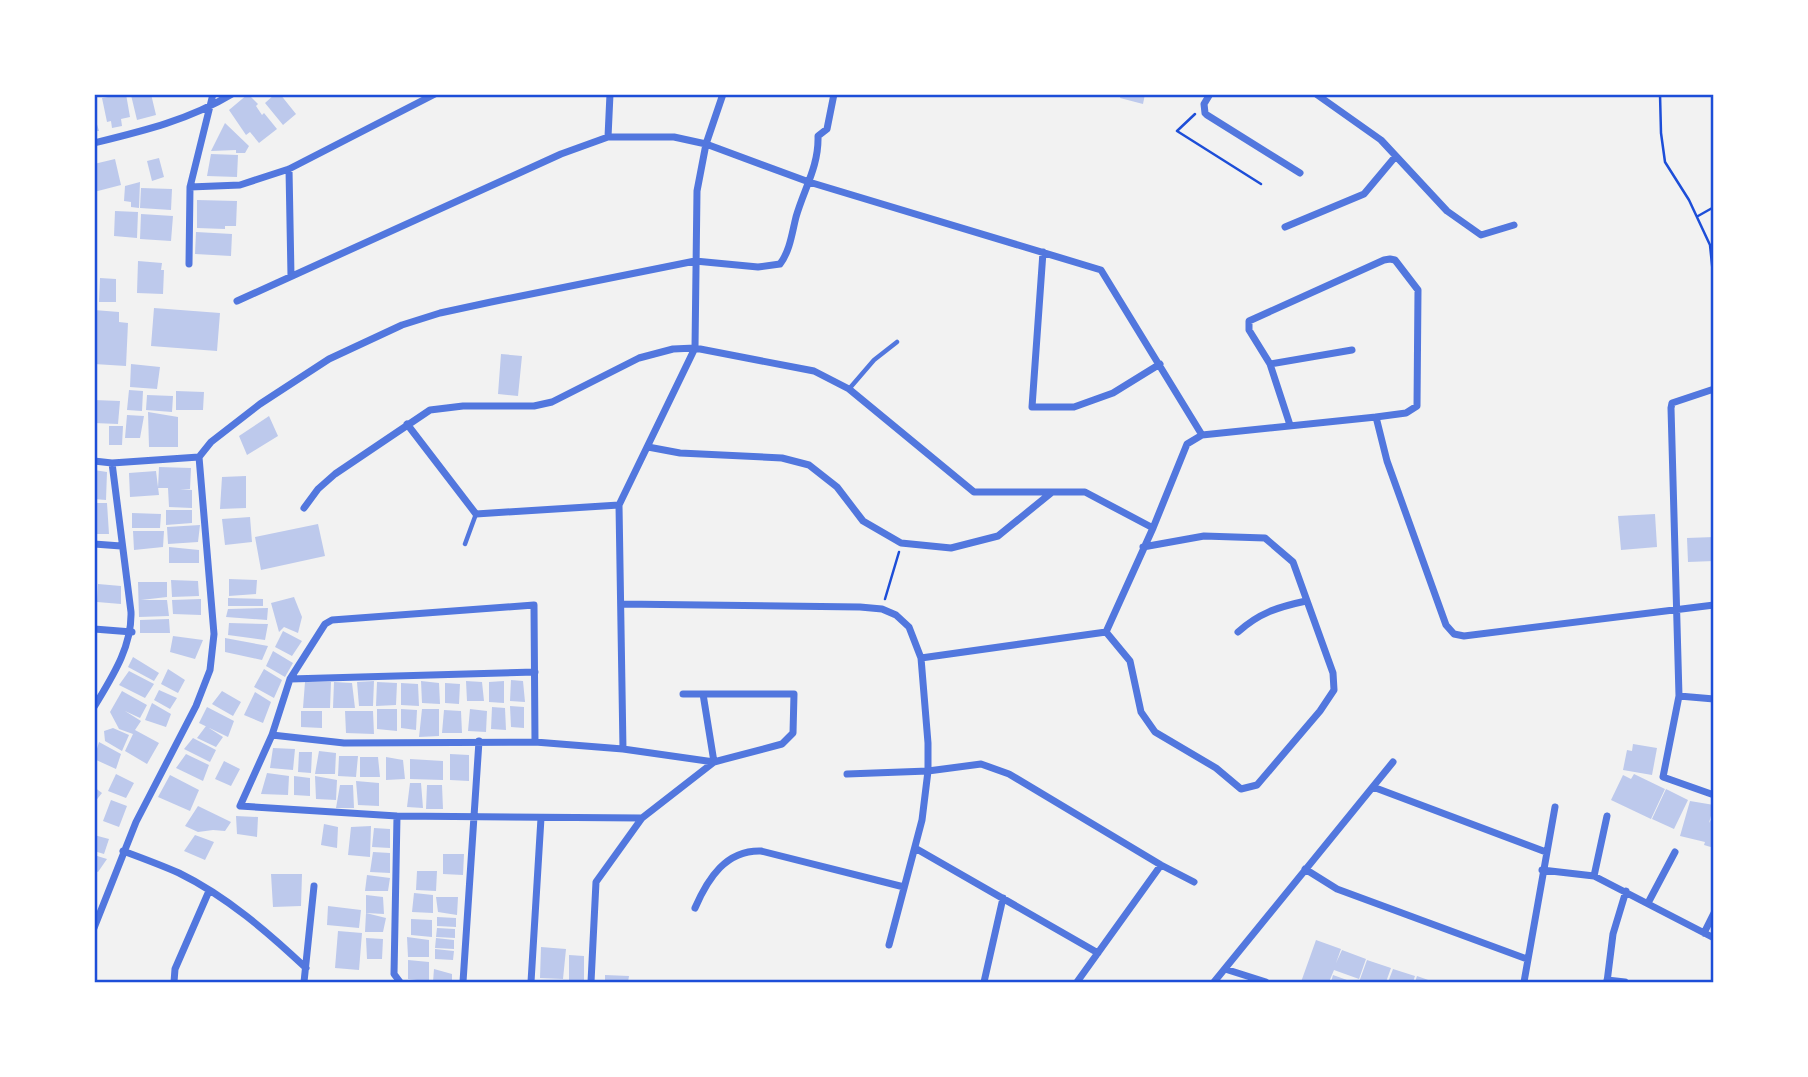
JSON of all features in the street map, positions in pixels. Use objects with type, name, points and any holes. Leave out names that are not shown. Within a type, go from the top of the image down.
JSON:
[{"type":"street","points":[[189,264],[190,187],[213,94]]},
{"type":"street","points":[[94,143],[170,123],[210,108],[232,94]]},
{"type":"street","points":[[190,187],[240,185],[289,169],[435,94]]},
{"type":"street","points":[[608,137],[610,94]]},
{"type":"street","points":[[623,749],[619,505],[695,348],[697,191],[706,144],[723,94]]},
{"type":"street","points":[[94,928],[123,851],[149,793],[204,688],[210,670],[214,634],[200,457],[211,442],[260,404],[329,359],[402,325],[440,313],[695,261],[758,267],[780,264],[786,256],[818,154],[818,136],[827,129],[834,94]]},
{"type":"street","points":[[1210,94],[1204,104],[1205,113],[1300,173]]},
{"type":"street","points":[[1316,94],[1381,140],[1447,211],[1481,235],[1514,225]]},
{"type":"street","points":[[237,301],[549,160],[608,137],[674,137],[706,144],[809,183],[1101,270],[1202,435]]},
{"type":"street","points":[[1285,227],[1364,194],[1395,157]]},
{"type":"street","points":[[289,169],[291,276]]},
{"type":"street","points":[[1043,252],[1032,407],[1074,407],[1113,393],[1160,364]]},
{"type":"street","points":[[1106,632],[1187,444],[1202,435],[1406,413],[1417,406],[1418,290],[1395,260],[1384,260],[1249,321],[1249,330],[1270,364],[1290,425]]},
{"type":"street","points":[[304,508],[318,489],[335,474],[430,410],[534,406],[552,402],[639,358],[673,349],[695,348],[814,372],[849,389],[974,492],[1085,492],[1153,528]]},
{"type":"street","points":[[1270,364],[1352,350]]},
{"type":"street","points":[[1713,389],[1672,403],[1671,408],[1679,696],[1663,777],[1713,795]]},
{"type":"street","points":[[1376,417],[1387,461],[1446,625],[1454,634],[1464,636],[1713,605]]},
{"type":"street","points":[[407,424],[475,514],[619,505]]},
{"type":"street","points":[[648,447],[680,453],[782,458],[809,465],[837,487],[863,521],[901,543],[951,548],[998,536],[1051,492]]},
{"type":"street","points":[[94,461],[112,463],[200,457]]},
{"type":"street","points":[[94,707],[115,673],[131,632],[131,612],[112,463]]},
{"type":"street","points":[[1106,632],[1130,661],[1141,712],[1155,732],[1216,768],[1241,789],[1257,785],[1320,712],[1334,690],[1333,673],[1293,562],[1265,538],[1204,536],[1143,547]]},
{"type":"street","points":[[94,544],[121,546]]},
{"type":"street","points":[[1238,632],[1254,618],[1277,607],[1306,601]]},
{"type":"street","points":[[621,604],[882,609],[896,615],[909,627],[921,658],[928,771],[922,820],[889,945]]},
{"type":"street","points":[[535,742],[534,605],[332,620],[326,624],[290,678],[272,736],[240,806],[397,817],[642,818]]},
{"type":"street","points":[[94,629],[131,632]]},
{"type":"street","points":[[921,658],[1106,632]]},
{"type":"street","points":[[290,678],[535,672]]},
{"type":"street","points":[[272,736],[344,743],[535,742],[623,749],[714,762],[782,744],[793,733],[794,694],[683,694]]},
{"type":"street","points":[[703,694],[714,762]]},
{"type":"street","points":[[1679,696],[1713,699]]},
{"type":"street","points":[[463,982],[479,741]]},
{"type":"street","points":[[591,982],[596,882],[642,818],[714,762]]},
{"type":"street","points":[[1213,982],[1393,762]]},
{"type":"street","points":[[847,774],[928,771],[981,764],[1009,774],[1161,865],[1195,882]]},
{"type":"street","points":[[1373,787],[1546,852]]},
{"type":"street","points":[[1524,982],[1555,807]]},
{"type":"street","points":[[1594,876],[1607,816]]},
{"type":"street","points":[[397,817],[394,974],[400,982]]},
{"type":"street","points":[[531,982],[541,818]]},
{"type":"street","points":[[915,848],[1098,953]]},
{"type":"street","points":[[695,908],[719,868],[729,858],[748,850],[904,887]]},
{"type":"street","points":[[123,851],[181,874],[209,891],[258,927],[306,968]]},
{"type":"street","points":[[1648,903],[1675,852]]},
{"type":"street","points":[[1077,982],[1161,865]]},
{"type":"street","points":[[1305,869],[1337,889],[1527,959]]},
{"type":"street","points":[[1542,870],[1594,876],[1713,938]]},
{"type":"street","points":[[304,982],[314,886]]},
{"type":"street","points":[[174,982],[175,969],[209,891]]},
{"type":"street","points":[[1625,982],[1607,981],[1613,934],[1626,891]]},
{"type":"street","points":[[984,982],[1003,898]]},
{"type":"street","points":[[1704,933],[1713,913]]},
{"type":"street","points":[[1225,968],[1266,982]]},
{"type":"lane","points":[[849,389],[874,360],[897,342]]},
{"type":"lane","points":[[465,544],[475,514]]},
{"type":"path","points":[[1660,94],[1665,162],[1698,216],[1710,245],[1713,284]]},
{"type":"path","points":[[1204,104],[1177,131],[1261,184]]},
{"type":"path","points":[[1698,216],[1713,207]]},
{"type":"path","points":[[882,609],[901,543]]},
{"type":"building","points":[[126,94],[130,117],[121,119],[122,126],[112,128],[111,121],[107,122],[102,98]]},
{"type":"building","points":[[151,94],[156,115],[137,120],[131,95]]},
{"type":"building","points":[[248,94],[258,104],[256,106],[262,115],[264,113],[277,129],[259,143],[250,132],[246,135],[229,110]]},
{"type":"building","points":[[275,94],[280,94],[296,114],[283,125],[265,103]]},
{"type":"building","points":[[1121,94],[1145,94],[1143,104],[1120,98]]},
{"type":"building","points":[[94,114],[99,131],[94,131]]},
{"type":"building","points":[[225,123],[249,146],[245,153],[236,153],[236,150],[211,151]]},
{"type":"building","points":[[211,154],[238,155],[237,177],[207,176]]},
{"type":"building","points":[[159,158],[164,177],[152,181],[147,161]]},
{"type":"building","points":[[115,159],[121,185],[94,192],[94,164]]},
{"type":"building","points":[[140,182],[139,208],[131,207],[131,202],[124,201],[125,186]]},
{"type":"building","points":[[141,188],[172,189],[171,210],[140,208]]},
{"type":"building","points":[[197,200],[237,201],[236,226],[225,226],[225,229],[197,228]]},
{"type":"building","points":[[115,211],[138,212],[137,238],[114,236]]},
{"type":"building","points":[[141,214],[173,216],[171,241],[140,239]]},
{"type":"building","points":[[196,232],[232,234],[231,256],[195,254]]},
{"type":"building","points":[[138,261],[162,263],[163,294],[137,293]]},
{"type":"building","points":[[100,278],[116,279],[116,302],[99,302]]},
{"type":"building","points":[[154,308],[220,313],[217,351],[151,346]]},
{"type":"building","points":[[94,310],[119,312],[119,322],[128,323],[126,366],[94,364]]},
{"type":"building","points":[[501,354],[522,356],[518,396],[498,394]]},
{"type":"building","points":[[131,364],[160,367],[157,389],[130,387]]},
{"type":"building","points":[[129,390],[143,391],[142,411],[127,410]]},
{"type":"building","points":[[176,391],[204,392],[203,410],[176,410]]},
{"type":"building","points":[[147,395],[173,396],[172,412],[146,410]]},
{"type":"building","points":[[94,400],[120,401],[118,424],[94,423]]},
{"type":"building","points":[[148,412],[178,417],[178,447],[149,447]]},
{"type":"building","points":[[127,415],[144,416],[140,438],[125,438]]},
{"type":"building","points":[[269,416],[278,436],[247,455],[239,436]]},
{"type":"building","points":[[109,426],[123,426],[122,445],[109,445]]},
{"type":"building","points":[[159,467],[191,468],[190,489],[180,489],[192,490],[192,508],[169,507],[168,488],[158,488]]},
{"type":"building","points":[[94,470],[107,472],[106,500],[94,499]]},
{"type":"building","points":[[156,471],[159,495],[130,497],[129,473]]},
{"type":"building","points":[[246,476],[246,508],[220,509],[222,477]]},
{"type":"building","points":[[94,503],[107,503],[109,534],[94,534]]},
{"type":"building","points":[[166,510],[192,510],[192,523],[166,525]]},
{"type":"building","points":[[132,513],[161,514],[160,528],[132,528]]},
{"type":"building","points":[[1655,514],[1657,547],[1621,550],[1618,516]]},
{"type":"building","points":[[250,517],[252,542],[225,545],[222,519]]},
{"type":"building","points":[[318,524],[325,556],[261,570],[255,537]]},
{"type":"building","points":[[200,525],[198,542],[168,544],[167,527]]},
{"type":"building","points":[[133,531],[164,531],[163,547],[134,550]]},
{"type":"building","points":[[1714,537],[1714,561],[1688,562],[1687,538]]},
{"type":"building","points":[[169,547],[199,550],[199,563],[169,563]]},
{"type":"building","points":[[229,579],[257,580],[256,594],[229,596]]},
{"type":"building","points":[[171,580],[198,581],[199,596],[172,597]]},
{"type":"building","points":[[138,582],[167,582],[167,597],[141,600],[167,600],[169,616],[139,617]]},
{"type":"building","points":[[98,584],[121,586],[121,604],[97,602]]},
{"type":"building","points":[[294,597],[302,617],[298,633],[284,627],[279,632],[271,603]]},
{"type":"building","points":[[228,598],[263,599],[263,606],[228,606]]},
{"type":"building","points":[[201,599],[201,615],[173,614],[172,600]]},
{"type":"building","points":[[268,608],[267,620],[226,617],[228,609]]},
{"type":"building","points":[[169,619],[170,633],[140,633],[140,620]]},
{"type":"building","points":[[229,623],[268,624],[265,640],[228,635]]},
{"type":"building","points":[[283,631],[302,641],[292,656],[275,647]]},
{"type":"building","points":[[173,636],[203,640],[195,659],[170,652]]},
{"type":"building","points":[[225,638],[268,646],[262,660],[225,652]]},
{"type":"building","points":[[273,651],[293,663],[285,677],[266,666]]},
{"type":"building","points":[[133,657],[159,673],[154,681],[128,667]]},
{"type":"building","points":[[168,669],[185,680],[178,693],[161,684]]},
{"type":"building","points":[[264,669],[282,680],[274,698],[254,687]]},
{"type":"building","points":[[129,671],[154,684],[145,698],[119,685]]},
{"type":"building","points":[[511,680],[523,681],[525,702],[510,701]]},
{"type":"building","points":[[374,681],[373,706],[359,706],[357,682]]},
{"type":"building","points":[[421,681],[439,683],[440,704],[422,703]]},
{"type":"building","points":[[466,681],[482,682],[484,701],[467,701]]},
{"type":"building","points":[[504,681],[504,703],[489,702],[489,682]]},
{"type":"building","points":[[305,682],[331,682],[330,708],[303,708]]},
{"type":"building","points":[[334,682],[352,683],[355,708],[333,708]]},
{"type":"building","points":[[377,682],[397,683],[396,705],[376,706]]},
{"type":"building","points":[[401,683],[418,684],[419,706],[401,705]]},
{"type":"building","points":[[445,683],[460,684],[459,704],[445,703]]},
{"type":"building","points":[[159,690],[177,698],[170,709],[154,700]]},
{"type":"building","points":[[122,691],[147,705],[140,718],[125,711],[141,721],[135,730],[159,743],[147,764],[125,751],[133,734],[119,729],[110,712]]},
{"type":"building","points":[[222,691],[241,702],[233,716],[212,704]]},
{"type":"building","points":[[255,692],[271,702],[263,723],[244,715]]},
{"type":"building","points":[[152,703],[171,714],[166,727],[145,720]]},
{"type":"building","points":[[510,706],[524,707],[524,728],[511,727]]},
{"type":"building","points":[[207,707],[234,721],[228,737],[199,723]]},
{"type":"building","points":[[492,707],[505,708],[506,730],[491,729]]},
{"type":"building","points":[[377,709],[397,709],[397,731],[377,729]]},
{"type":"building","points":[[401,709],[417,710],[416,730],[401,728]]},
{"type":"building","points":[[422,709],[439,709],[439,736],[419,737]]},
{"type":"building","points":[[470,709],[487,711],[486,732],[468,731]]},
{"type":"building","points":[[444,710],[461,711],[462,733],[442,733]]},
{"type":"building","points":[[301,711],[322,711],[322,728],[301,727]]},
{"type":"building","points":[[345,711],[373,711],[374,734],[346,733]]},
{"type":"building","points":[[206,726],[223,737],[216,747],[197,738]]},
{"type":"building","points":[[113,728],[129,735],[122,751],[105,741],[104,731]]},
{"type":"building","points":[[193,738],[216,750],[210,762],[184,749]]},
{"type":"building","points":[[99,742],[121,754],[116,769],[94,759]]},
{"type":"building","points":[[1633,744],[1657,748],[1652,775],[1623,770],[1627,750],[1632,751]]},
{"type":"building","points":[[273,748],[295,749],[293,770],[270,768]]},
{"type":"building","points":[[319,751],[336,753],[335,774],[315,774]]},
{"type":"building","points":[[299,752],[312,752],[311,773],[298,772]]},
{"type":"building","points":[[186,754],[209,765],[203,781],[176,768]]},
{"type":"building","points":[[450,754],[469,755],[469,781],[450,780]]},
{"type":"building","points":[[339,756],[358,756],[356,777],[338,776]]},
{"type":"building","points":[[360,757],[378,757],[380,777],[360,777]]},
{"type":"building","points":[[386,757],[403,760],[405,779],[386,780]]},
{"type":"building","points":[[410,759],[443,761],[443,780],[410,779]]},
{"type":"building","points":[[224,761],[240,769],[231,786],[215,779]]},
{"type":"building","points":[[267,773],[289,776],[288,795],[261,794]]},
{"type":"building","points":[[116,774],[134,783],[126,798],[108,791]]},
{"type":"building","points":[[1634,774],[1665,789],[1651,819],[1611,800],[1623,775],[1631,779]]},
{"type":"building","points":[[170,775],[199,790],[190,811],[158,797]]},
{"type":"building","points":[[294,776],[310,778],[310,796],[294,795]]},
{"type":"building","points":[[315,776],[337,780],[336,800],[316,799]]},
{"type":"building","points":[[356,781],[379,783],[379,806],[358,805]]},
{"type":"building","points":[[410,783],[421,783],[423,808],[407,807]]},
{"type":"building","points":[[340,785],[353,785],[354,808],[336,808]]},
{"type":"building","points":[[427,785],[442,785],[443,809],[426,809]]},
{"type":"building","points":[[94,787],[102,793],[94,803]]},
{"type":"building","points":[[1666,789],[1688,800],[1674,829],[1652,819]]},
{"type":"building","points":[[111,800],[127,806],[119,827],[103,821]]},
{"type":"building","points":[[1690,801],[1714,805],[1709,823],[1714,815],[1714,848],[1704,845],[1705,842],[1680,836]]},
{"type":"building","points":[[198,806],[231,822],[225,831],[198,832],[185,826]]},
{"type":"building","points":[[236,816],[258,817],[257,837],[237,834]]},
{"type":"building","points":[[324,824],[338,827],[337,848],[321,845]]},
{"type":"building","points":[[371,826],[370,857],[348,855],[351,827]]},
{"type":"building","points":[[374,828],[390,829],[390,848],[372,847]]},
{"type":"building","points":[[94,835],[109,839],[104,854],[94,851]]},
{"type":"building","points":[[195,835],[214,842],[205,860],[184,851]]},
{"type":"building","points":[[373,852],[390,853],[390,873],[370,872]]},
{"type":"building","points":[[443,854],[464,854],[463,875],[443,874]]},
{"type":"building","points":[[94,855],[107,859],[98,872],[94,871]]},
{"type":"building","points":[[417,871],[437,871],[436,891],[416,890]]},
{"type":"building","points":[[271,874],[302,874],[301,906],[273,907]]},
{"type":"building","points":[[367,875],[390,878],[388,891],[365,891]]},
{"type":"building","points":[[414,893],[433,895],[433,913],[412,912]]},
{"type":"building","points":[[366,895],[383,897],[384,914],[366,913]]},
{"type":"building","points":[[436,897],[458,897],[457,915],[438,912]]},
{"type":"building","points":[[328,906],[361,910],[359,928],[327,925]]},
{"type":"building","points":[[366,913],[386,918],[383,932],[365,932]]},
{"type":"building","points":[[437,917],[456,918],[456,927],[437,926]]},
{"type":"building","points":[[411,919],[432,920],[432,937],[411,935]]},
{"type":"building","points":[[437,928],[455,929],[455,938],[436,937]]},
{"type":"building","points":[[338,931],[362,933],[359,970],[335,968]]},
{"type":"building","points":[[407,937],[429,940],[429,957],[408,957]]},
{"type":"building","points":[[366,938],[383,939],[382,959],[367,959]]},
{"type":"building","points":[[436,938],[454,940],[454,949],[435,948]]},
{"type":"building","points":[[1316,940],[1341,949],[1336,963],[1342,950],[1366,959],[1359,979],[1334,970],[1329,982],[1301,982]]},
{"type":"building","points":[[541,947],[566,949],[563,979],[540,978]]},
{"type":"building","points":[[435,949],[454,951],[453,960],[435,959]]},
{"type":"building","points":[[569,955],[584,956],[584,980],[569,980]]},
{"type":"building","points":[[408,960],[429,962],[429,982],[408,979]]},
{"type":"building","points":[[1367,960],[1391,968],[1386,982],[1359,982]]},
{"type":"building","points":[[434,969],[452,974],[452,982],[433,982]]},
{"type":"building","points":[[1393,969],[1415,976],[1413,982],[1388,982]]},
{"type":"building","points":[[605,975],[629,976],[628,982],[605,982]]},
{"type":"building","points":[[1333,975],[1347,980],[1331,982]]},
{"type":"building","points":[[1417,976],[1434,982],[1415,982]]}]
